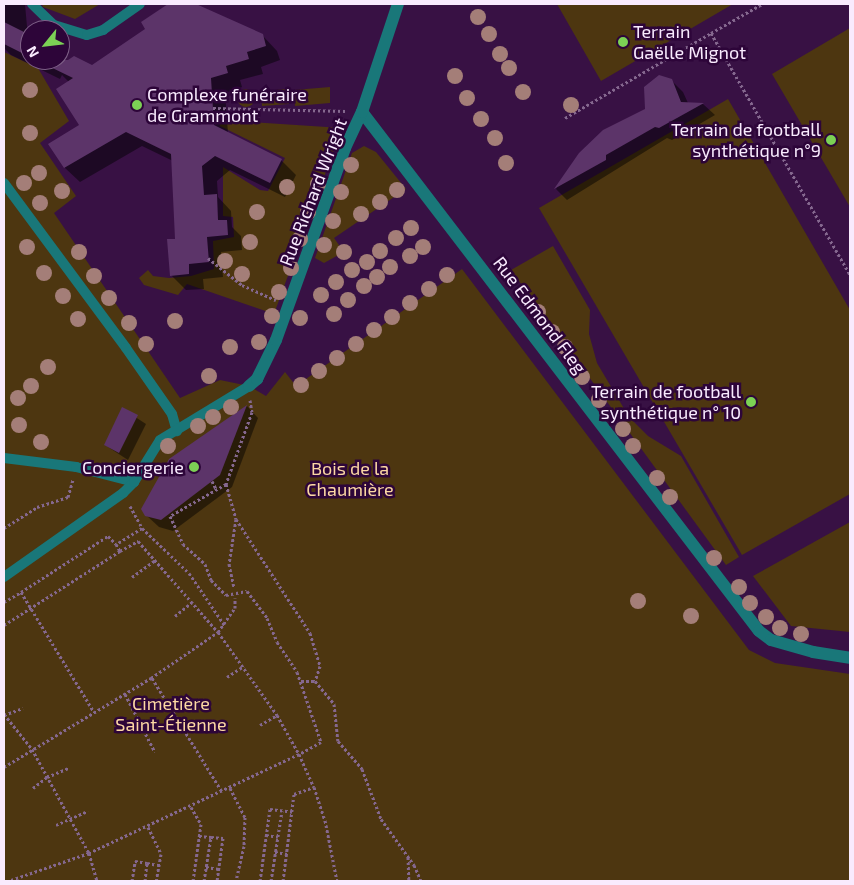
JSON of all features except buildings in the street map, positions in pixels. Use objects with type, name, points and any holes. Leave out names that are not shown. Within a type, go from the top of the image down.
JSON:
[{"type":"street","name":"Rue Richard Wright","points":[[249,386],[257,379],[270,354],[345,148],[362,112],[398,4]]},
{"type":"street","name":"Rue Edmond Fleg","points":[[362,112],[760,631],[771,640],[813,652],[850,658]]},
{"type":"lane","points":[[32,4],[54,25],[87,35],[103,30],[140,4]]},
{"type":"lane","points":[[4,183],[126,348],[172,414],[177,431]]},
{"type":"lane","points":[[4,577],[123,492],[134,482],[160,440],[249,386]]},
{"type":"lane","points":[[4,458],[76,468],[134,482]]},
{"type":"path","points":[[565,118],[762,4]]},
{"type":"path","points":[[711,33],[850,275]]},
{"type":"path","points":[[213,108],[362,112]]},
{"type":"path","points":[[208,258],[242,285],[278,302],[291,300]]},
{"type":"path","points":[[249,386],[252,412],[226,484],[236,519],[310,633],[320,666],[315,681]]},
{"type":"path","points":[[4,528],[37,507],[68,497],[76,468]]},
{"type":"path","points":[[212,481],[216,489]]},
{"type":"path","points":[[8,881],[89,853],[148,827],[321,742],[301,681],[277,642],[267,618],[247,591],[226,595],[211,580],[205,564],[183,544],[170,516],[226,484]]},
{"type":"path","points":[[123,492],[142,528],[189,573],[225,626]]},
{"type":"path","points":[[234,587],[229,564],[236,519]]},
{"type":"path","points":[[116,544],[142,528]]},
{"type":"path","points":[[4,602],[108,536],[120,551]]},
{"type":"path","points":[[4,625],[138,541],[218,632],[277,715],[299,754],[314,787],[326,824],[337,881]]},
{"type":"path","points":[[132,577],[155,560]]},
{"type":"path","points":[[21,592],[94,712]]},
{"type":"path","points":[[4,767],[151,678],[218,632],[225,626],[235,608],[235,598]]},
{"type":"path","points":[[175,616],[192,602]]},
{"type":"path","points":[[227,677],[244,666]]},
{"type":"path","points":[[151,678],[222,792]]},
{"type":"path","points":[[301,681],[315,681]]},
{"type":"path","points":[[315,681],[334,704],[338,741],[362,769],[381,819],[408,855],[421,881]]},
{"type":"path","points":[[124,694],[155,752]]},
{"type":"path","points":[[22,708],[4,715],[32,749],[89,853],[97,881]]},
{"type":"path","points":[[260,725],[277,715]]},
{"type":"path","points":[[34,788],[47,777],[68,768]]},
{"type":"path","points":[[284,881],[294,812],[294,794],[314,787]]},
{"type":"path","points":[[230,788],[245,816],[244,846],[236,881]]},
{"type":"path","points":[[191,807],[201,824],[194,881]]},
{"type":"path","points":[[260,881],[270,809],[294,812]]},
{"type":"path","points":[[56,825],[88,811]]},
{"type":"path","points":[[271,881],[282,811]]},
{"type":"path","points":[[148,827],[161,854],[156,881]]},
{"type":"path","points":[[266,835],[278,837]]},
{"type":"path","points":[[199,836],[223,838],[217,881]]},
{"type":"path","points":[[204,881],[211,837]]},
{"type":"path","points":[[275,852],[287,854]]},
{"type":"path","points":[[408,855],[409,881]]},
{"type":"path","points":[[132,881],[134,861],[158,865]]},
{"type":"path","points":[[145,881],[147,863]]},
{"type":"path","points":[[206,867],[219,869]]},
{"type":"green space","points":[[42,4],[100,4],[75,19],[43,7]]},
{"type":"green space","name":"Terrain Gaëlle Mignot","points":[[557,4],[733,4],[601,81]]},
{"type":"green space","name":"Terrain de football synthétique n°9","points":[[850,28],[850,207],[772,74]]},
{"type":"green space","points":[[4,52],[20,60],[20,70],[39,70],[69,121],[40,143],[76,196],[54,213],[180,398],[220,380],[249,386],[266,396],[285,372],[296,386],[462,269],[749,650],[775,663],[850,674],[850,881],[4,881]]},
{"type":"green space","points":[[330,87],[330,103],[295,106],[294,90]]},
{"type":"green space","points":[[246,89],[252,92],[255,98],[252,104],[246,107],[240,104],[237,98],[240,92]]},
{"type":"green space","points":[[288,89],[289,104],[262,106],[261,91]]},
{"type":"green space","name":"Terrain de football synthétique n° 10","points":[[728,99],[850,310],[850,494],[742,555],[539,208]]},
{"type":"green space","points":[[219,120],[342,128],[274,314],[187,284],[178,295],[144,285],[139,278],[148,270],[153,276],[169,278],[191,276],[214,269],[213,241],[234,237],[233,217],[223,216],[223,167],[260,190],[268,191],[285,158],[220,126]]},
{"type":"green space","points":[[364,146],[376,152],[406,189],[334,238],[344,252],[324,263],[315,258],[352,153]]},
{"type":"green space","points":[[553,246],[590,310],[589,334],[597,363],[629,417],[648,436],[681,456],[739,557],[726,565],[511,270]]},
{"type":"green space","points":[[850,522],[850,632],[791,626],[753,576]]},
{"type":"place","name":"Terrain Gaëlle Mignot","points":[[623,42]]},
{"type":"place","name":"Complexe funéraire de Grammont","points":[[137,105]]},
{"type":"place","name":"Terrain de football synthétique n°9","points":[[831,140]]},
{"type":"place","name":"Terrain de football synthétique n° 10","points":[[751,402]]},
{"type":"place","name":"Conciergerie","points":[[194,467]]},
{"type":"park label","name":"Bois de la Chaumière","points":[[350,479]]},
{"type":"park label","name":"Cimetière Saint-Étienne","points":[[171,714]]}]
